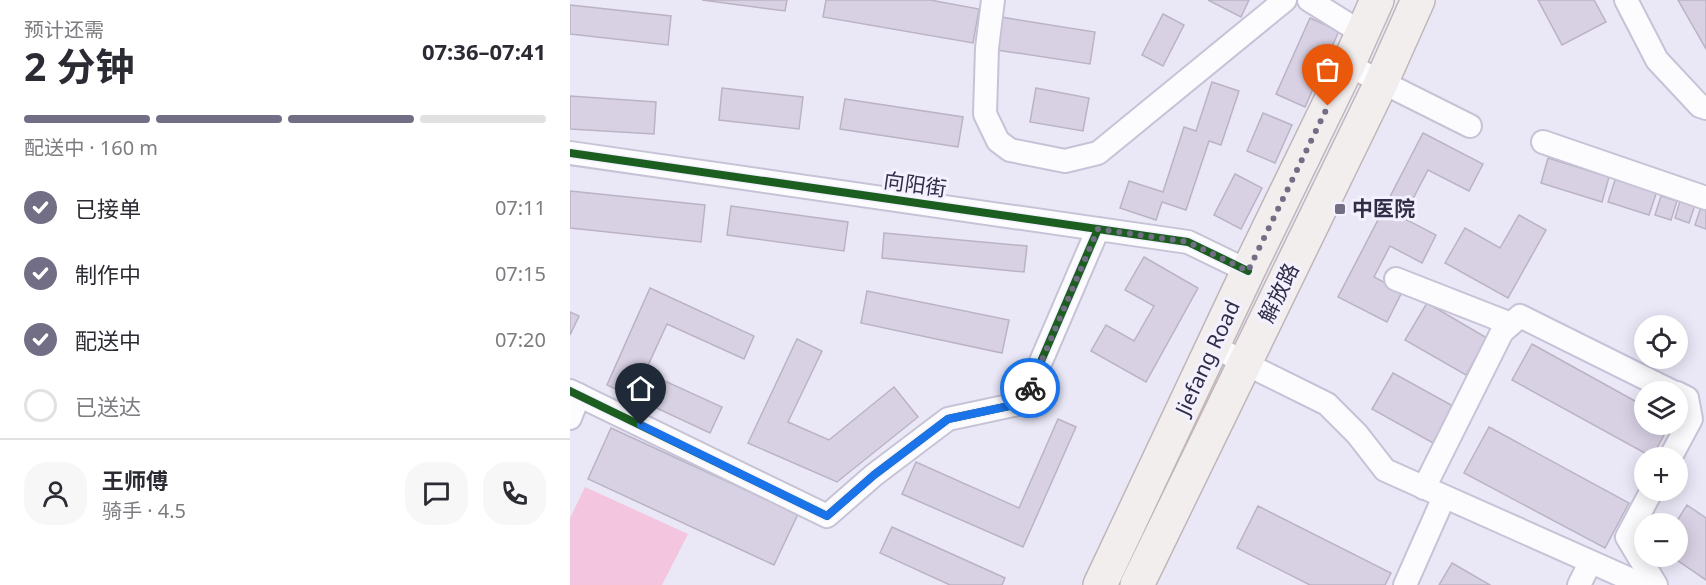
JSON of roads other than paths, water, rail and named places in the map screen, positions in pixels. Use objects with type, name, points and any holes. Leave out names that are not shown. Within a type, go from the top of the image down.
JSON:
[{"type":"main road","name":"Jiefang Road","points":[[1100,585],[1377,0]]},
{"type":"main road","name":"解放路","points":[[1137,585],[1382,83],[1418,0]]},
{"type":"street","points":[[993,0],[987,48],[985,114],[993,132],[998,141],[1010,150],[1065,161],[1098,153],[1285,0]]},
{"type":"street","points":[[1309,0],[1362,33]]},
{"type":"street","points":[[1626,0],[1657,60],[1700,106],[1706,108]]},
{"type":"street","points":[[1348,65],[1470,126]]},
{"type":"street","points":[[1543,142],[1706,198]]},
{"type":"street","name":"向阳街","points":[[570,153],[1188,242],[1248,271]]},
{"type":"street","points":[[570,418],[574,393],[827,516],[874,475],[948,419],[1023,403],[1098,229]]},
{"type":"street","points":[[1396,279],[1511,324]]},
{"type":"street","points":[[1405,585],[1434,493],[1502,332],[1520,316],[1653,381]]},
{"type":"street","points":[[1213,345],[1327,404],[1357,434],[1385,470],[1643,585]]},
{"type":"street","points":[[1688,403],[1691,419],[1688,425]]},
{"type":"street","points":[[1646,501],[1627,537],[1656,585]]},
{"type":"street","points":[[1579,585],[1590,563]]},
{"type":"place","name":"中医院","points":[[1340,209]]}]
